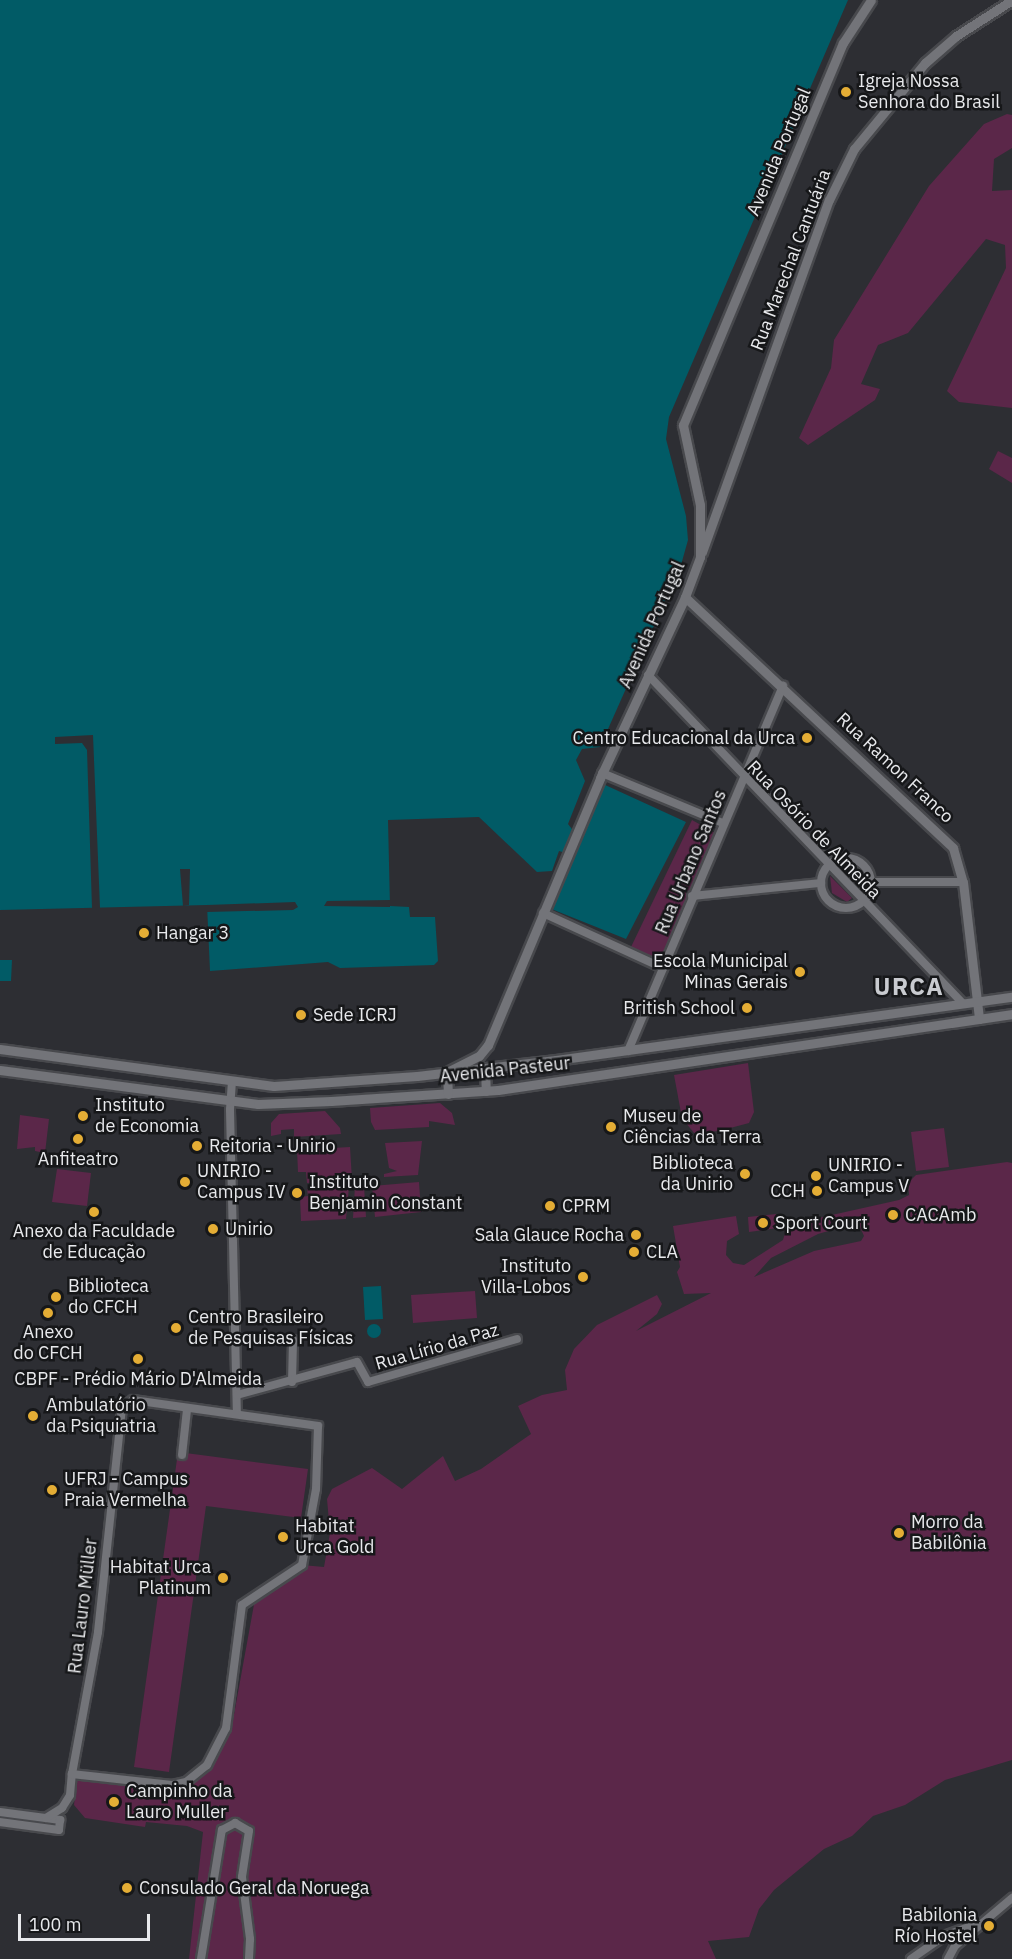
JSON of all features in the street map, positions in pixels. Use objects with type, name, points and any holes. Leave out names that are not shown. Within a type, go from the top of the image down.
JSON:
[{"type":"street","name":"Avenida Portugal","points":[[447,1072],[479,1056],[488,1045],[601,776],[684,597],[700,557],[700,505],[683,425],[843,44],[871,0]]},
{"type":"street","name":"Rua Marechal Cantuária","points":[[700,557],[719,512],[829,200],[854,149],[925,63],[1003,2],[1012,0]]},
{"type":"street","points":[[700,505],[719,512]]},
{"type":"street","name":"Rua Ramon Franco","points":[[684,597],[945,837],[957,858],[963,882],[979,1019]]},
{"type":"street","name":"Rua Osório de Almeida","points":[[648,675],[742,778],[962,1003]]},
{"type":"street","name":"Rua Urbano Santos","points":[[628,1051],[783,686]]},
{"type":"street","points":[[601,776],[723,823]]},
{"type":"street","points":[[841,859],[855,860],[867,869],[871,882],[863,902],[848,908],[832,904],[821,883],[829,865],[841,859]]},
{"type":"street","points":[[871,882],[963,882]]},
{"type":"street","points":[[692,896],[821,883]]},
{"type":"street","points":[[544,909],[663,968]]},
{"type":"street","name":"Avenida Pasteur","points":[[5,1050],[274,1086],[447,1072],[628,1051],[1012,996]]},
{"type":"street","name":"Avenida Pasteur","points":[[4,1070],[266,1104],[448,1094],[486,1091],[1012,1014]]},
{"type":"street","points":[[863,1017],[867,1036]]},
{"type":"street","points":[[4,1070],[5,1050]]},
{"type":"street","points":[[485,1068],[486,1091]]},
{"type":"street","points":[[447,1072],[448,1094]]},
{"type":"street","points":[[232,1081],[230,1101],[237,1414]]},
{"type":"street","name":"Rua Lírio da Paz","points":[[292,1382],[357,1362],[366,1382],[517,1339]]},
{"type":"street","points":[[237,1395],[292,1382],[293,1340]]},
{"type":"street","name":"Rua Lauro Müller","points":[[46,1818],[68,1802],[72,1774],[98,1632],[122,1407],[132,1400],[187,1410],[237,1414],[318,1426],[316,1489],[302,1565],[242,1605],[226,1728],[207,1765],[186,1782],[172,1785],[72,1774]]},
{"type":"street","points":[[182,1455],[187,1410]]},
{"type":"street","points":[[0,1812],[60,1820],[59,1830],[0,1822]]},
{"type":"street","points":[[201,1959],[208,1935],[217,1852],[225,1826],[235,1823],[248,1828],[242,1877],[250,1939],[249,1959]]},
{"type":"street","points":[[948,1959],[955,1946],[1012,1898]]},
{"type":"street","points":[[911,1959],[944,1936],[984,1921]]},
{"type":"shaded area","points":[[1007,114],[1012,115],[1012,148],[994,159],[992,191],[1012,190],[1012,408],[959,402],[947,391],[1006,268],[1005,245],[986,239],[908,333],[878,345],[861,384],[880,389],[875,400],[808,445],[799,438],[831,368],[834,340],[929,186],[984,124]]},
{"type":"shaded area","points":[[998,451],[1012,458],[1012,483],[989,469]]},
{"type":"shaded area","points":[[692,820],[715,833],[662,961],[657,960],[631,947]]},
{"type":"shaded area","points":[[840,867],[856,872],[865,886],[862,890]]},
{"type":"shaded area","points":[[830,876],[852,898],[847,902],[832,893]]},
{"type":"shaded area","points":[[748,1063],[754,1112],[749,1123],[719,1131],[694,1133],[682,1118],[674,1075]]},
{"type":"shaded area","points":[[440,1103],[452,1113],[455,1125],[429,1121],[429,1127],[375,1130],[371,1122],[370,1108]]},
{"type":"shaded area","points":[[325,1111],[340,1128],[341,1134],[294,1137],[294,1129],[281,1130],[281,1134],[271,1136],[271,1123],[279,1114]]},
{"type":"shaded area","points":[[20,1115],[49,1119],[45,1153],[35,1151],[35,1147],[17,1149]]},
{"type":"shaded area","points":[[944,1128],[949,1167],[916,1171],[911,1132]]},
{"type":"shaded area","points":[[422,1141],[418,1175],[384,1177],[384,1174],[397,1171],[389,1168],[385,1143]]},
{"type":"shaded area","points":[[350,1147],[352,1180],[307,1183],[306,1172],[298,1172],[297,1150]]},
{"type":"shaded area","points":[[1012,1163],[1012,1760],[945,1780],[905,1805],[873,1816],[852,1836],[824,1849],[774,1890],[759,1909],[749,1937],[708,1941],[716,1959],[189,1959],[203,1832],[187,1826],[146,1822],[145,1827],[85,1818],[74,1805],[77,1777],[167,1789],[183,1790],[190,1786],[233,1720],[255,1599],[302,1565],[324,1567],[330,1533],[327,1499],[332,1489],[372,1468],[402,1489],[443,1456],[455,1481],[481,1469],[531,1434],[518,1406],[542,1395],[567,1390],[565,1370],[574,1349],[597,1325],[657,1295],[662,1304],[657,1314],[636,1331],[711,1293],[684,1294],[677,1272],[680,1267],[673,1226],[736,1216],[739,1234],[727,1241],[726,1255],[733,1263],[744,1265],[783,1240],[786,1230],[796,1223],[899,1200],[909,1195],[908,1183],[916,1175]],"holes":[[[849,1225],[860,1227],[864,1236],[861,1241],[814,1251],[754,1277],[771,1258],[818,1234]]]},
{"type":"shaded area","points":[[57,1169],[91,1173],[87,1206],[52,1202]]},
{"type":"shaded area","points":[[419,1182],[421,1212],[375,1217],[372,1186]]},
{"type":"shaded area","points":[[355,1186],[364,1186],[366,1217],[353,1218]]},
{"type":"shaded area","points":[[349,1187],[346,1219],[301,1221],[300,1197],[308,1196],[307,1189]]},
{"type":"shaded area","name":"Sport Court","points":[[776,1214],[778,1228],[749,1232],[748,1217]]},
{"type":"shaded area","points":[[475,1291],[477,1318],[413,1323],[411,1295]]},
{"type":"shaded area","points":[[178,1452],[308,1469],[301,1518],[206,1506],[169,1772],[134,1767]]},
{"type":"water","points":[[0,0],[848,0],[669,417],[666,439],[686,516],[688,540],[681,565],[600,747],[582,749],[576,760],[585,781],[568,824],[575,833],[603,784],[686,822],[626,939],[549,908],[569,854],[559,851],[552,871],[537,872],[479,817],[388,820],[390,906],[409,907],[410,917],[435,917],[438,961],[434,965],[340,968],[328,962],[210,971],[207,905],[0,910]]},
{"type":"water","points":[[0,960],[12,960],[11,981],[0,981]]},
{"type":"water","points":[[381,1286],[383,1319],[365,1320],[363,1287]]},
{"type":"water","points":[[371,1324],[377,1324],[381,1331],[377,1338],[371,1338],[367,1334],[367,1328]]},
{"type":"pier","points":[[93,735],[100,908],[92,908],[87,750],[82,743],[55,744],[55,737]]},
{"type":"pier","points":[[180,869],[190,869],[189,905],[183,906]]},
{"type":"pier","points":[[390,900],[390,907],[324,906],[327,901]]},
{"type":"pier","points":[[295,902],[298,907],[293,910],[207,912],[207,905]]},
{"type":"place","name":"Igreja Nossa Senhora do Brasil","points":[[846,92]]},
{"type":"place","name":"Centro Educacional da Urca","points":[[807,738]]},
{"type":"place","name":"Hangar 3","points":[[144,933]]},
{"type":"place","name":"Escola Municipal Minas Gerais","points":[[800,972]]},
{"type":"place","name":"British School","points":[[747,1008]]},
{"type":"place","name":"Sede ICRJ","points":[[301,1015]]},
{"type":"place","name":"Instituto de Economia","points":[[83,1116]]},
{"type":"place","name":"Museu de Ciências da Terra","points":[[611,1127]]},
{"type":"place","name":"Anfiteatro","points":[[78,1139]]},
{"type":"place","name":"Reitoria - Unirio","points":[[197,1146]]},
{"type":"place","name":"Biblioteca da Unirio","points":[[745,1174]]},
{"type":"place","name":"UNIRIO - Campus V","points":[[816,1176]]},
{"type":"place","name":"UNIRIO - Campus IV","points":[[185,1182]]},
{"type":"place","name":"CCH","points":[[817,1191]]},
{"type":"place","name":"Instituto Benjamin Constant","points":[[297,1193]]},
{"type":"place","name":"CPRM","points":[[550,1206]]},
{"type":"place","name":"Anexo da Faculdade de Educação","points":[[94,1212]]},
{"type":"place","name":"CACAmb","points":[[893,1215]]},
{"type":"place","name":"Sport Court","points":[[763,1223]]},
{"type":"place","name":"Unirio","points":[[213,1229]]},
{"type":"place","name":"Sala Glauce Rocha","points":[[636,1235]]},
{"type":"place","name":"CLA","points":[[634,1252]]},
{"type":"place","name":"Instituto Villa-Lobos","points":[[583,1277]]},
{"type":"place","name":"Biblioteca do CFCH","points":[[56,1297]]},
{"type":"place","name":"Anexo do CFCH","points":[[48,1313]]},
{"type":"place","name":"Centro Brasileiro de Pesquisas Físicas","points":[[176,1328]]},
{"type":"place","name":"CBPF - Prédio Mário D'Almeida","points":[[138,1359]]},
{"type":"place","name":"Ambulatório da Psiquiatria","points":[[33,1416]]},
{"type":"place","name":"UFRJ - Campus Praia Vermelha","points":[[52,1490]]},
{"type":"place","name":"Morro da Babilônia","points":[[899,1533]]},
{"type":"place","name":"Habitat Urca Gold","points":[[283,1537]]},
{"type":"place","name":"Habitat Urca Platinum","points":[[223,1578]]},
{"type":"place","name":"Campinho da Lauro Muller","points":[[114,1802]]},
{"type":"place","name":"Consulado Geral da Noruega","points":[[127,1888]]},
{"type":"place","name":"Babilonia Río Hostel","points":[[989,1926]]},
{"type":"district","name":"URCA","points":[[909,987]]}]
